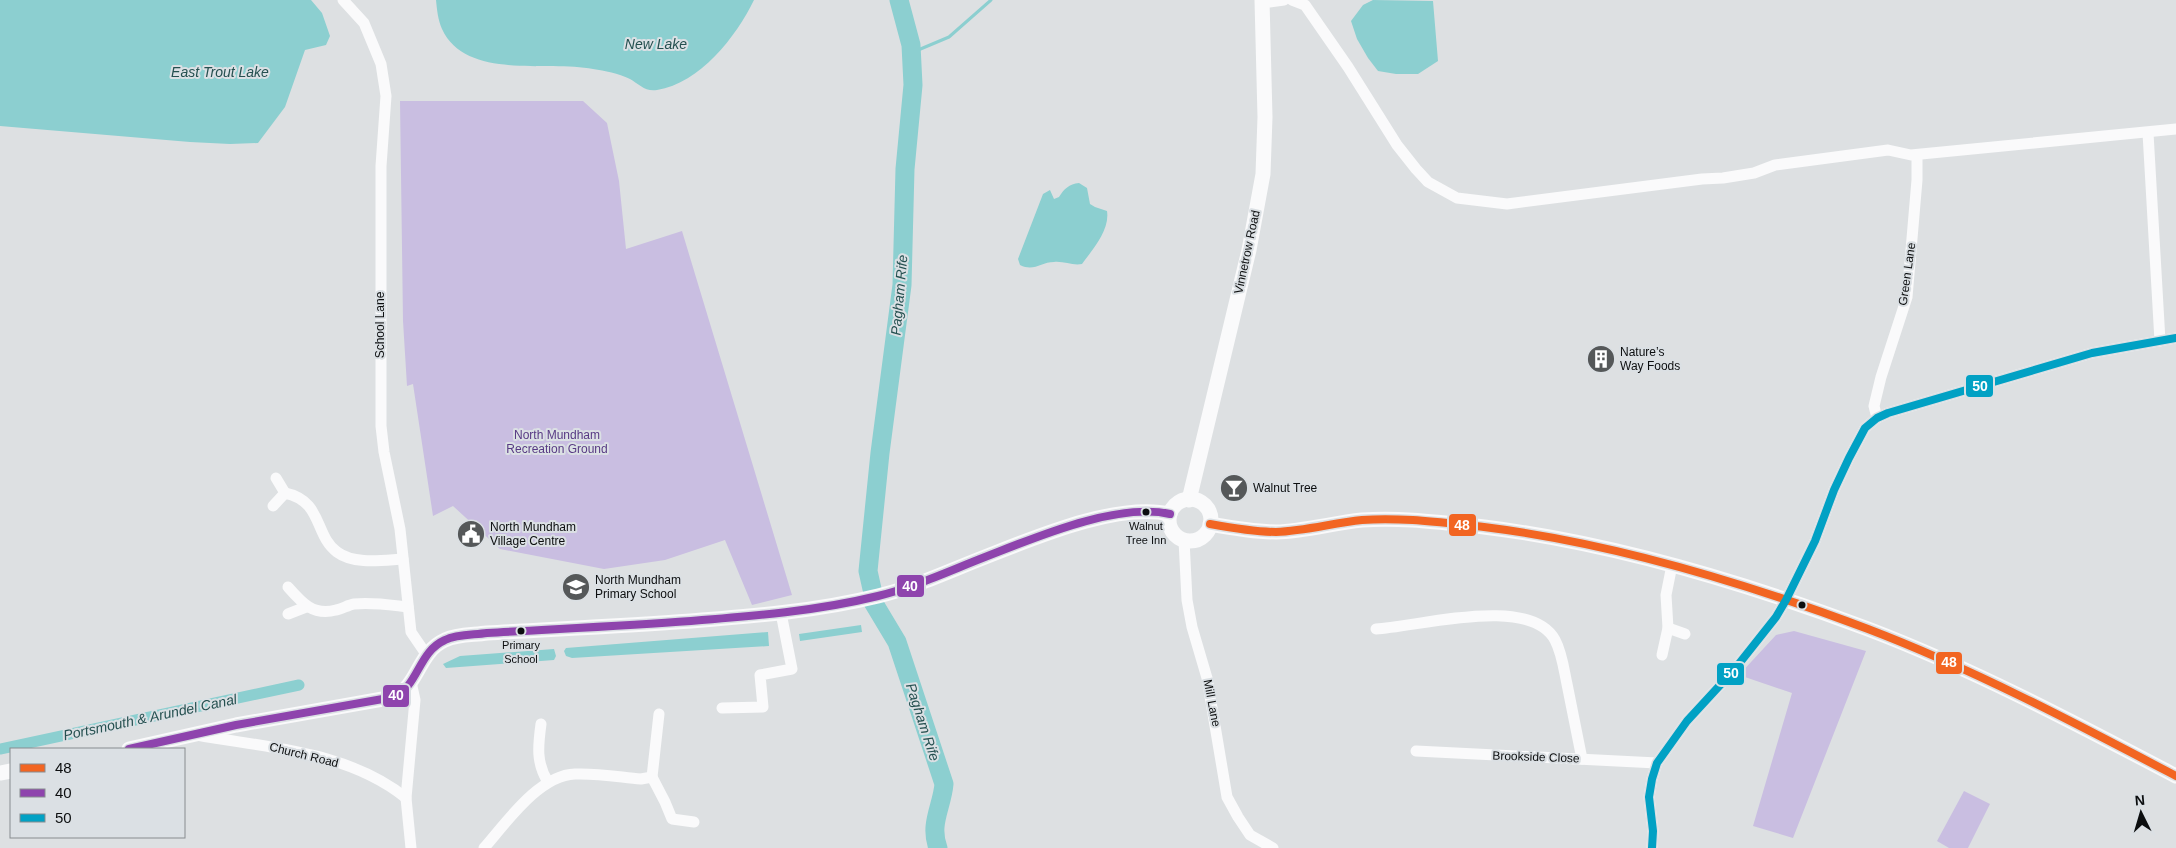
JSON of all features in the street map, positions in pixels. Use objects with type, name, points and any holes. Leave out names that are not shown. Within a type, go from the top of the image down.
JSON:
[{"type":"main road","name":"Vinnetrow Road","points":[[1189,500],[1250,250],[1262,174],[1265,107],[1262,1]]},
{"type":"main road","points":[[1189,500],[1204,505],[1210,517],[1210,524],[1208,530],[1198,540],[1184,540],[1173,533],[1170,527],[1170,514],[1178,503],[1189,500]]},
{"type":"main road","points":[[133,748],[236,725],[386,699],[400,694],[411,682],[426,654],[436,645],[450,638],[487,633],[656,624],[781,613],[838,604],[900,590],[1036,538],[1097,520],[1144,511],[1170,514]]},
{"type":"main road","points":[[1210,524],[1251,531],[1276,532],[1362,520],[1414,520],[1558,539],[1672,566],[1786,600],[1869,630],[1940,660],[2091,732],[2176,776]]},
{"type":"street","name":"School Lane","points":[[343,0],[364,23],[381,64],[386,96],[381,166],[381,426],[384,452],[400,529],[411,632],[426,654]]},
{"type":"street","points":[[1262,1],[1284,0]]},
{"type":"street","points":[[1292,0],[1304,5],[1348,67],[1397,145],[1416,169],[1428,182],[1457,198],[1507,204],[1702,179],[1723,178],[1754,173],[1775,165],[1830,156],[1888,150],[1917,155],[2176,129]]},
{"type":"street","points":[[2148,133],[2160,340]]},
{"type":"street","name":"Green Lane","points":[[1877,418],[1874,406],[1881,377],[1907,298],[1917,180],[1917,155]]},
{"type":"street","points":[[1652,848],[1653,831],[1649,797],[1657,764],[1687,721],[1760,639],[1786,600],[1814,541],[1834,490],[1865,428],[1877,418],[1888,413],[2092,353],[2176,338]]},
{"type":"street","points":[[276,478],[285,493],[302,499],[310,507],[330,543],[338,553],[353,558],[376,560],[403,559]]},
{"type":"street","points":[[272,506],[285,493]]},
{"type":"street","name":"Mill Lane","points":[[1184,540],[1187,600],[1192,627],[1207,678],[1228,797],[1250,835],[1273,848]]},
{"type":"street","points":[[1662,655],[1668,628],[1666,595],[1672,566]]},
{"type":"street","points":[[288,587],[306,607],[318,612],[327,612],[352,604],[379,603],[408,607]]},
{"type":"street","points":[[288,614],[306,607]]},
{"type":"street","points":[[722,708],[763,707],[760,675],[792,670],[781,613]]},
{"type":"street","points":[[1376,629],[1395,634],[1425,622],[1486,616],[1515,617],[1531,621],[1544,628],[1555,639],[1562,657],[1582,759]]},
{"type":"street","points":[[1668,628],[1685,634]]},
{"type":"street","points":[[411,682],[415,700],[406,798],[411,848]]},
{"type":"street","points":[[659,714],[652,777],[666,802],[672,819],[694,822]]},
{"type":"street","points":[[541,724],[538,754],[543,773],[548,782]]},
{"type":"street","name":"Church Road","points":[[193,735],[276,747],[313,755],[376,777],[406,798]]},
{"type":"street","name":"Brookside Close","points":[[1416,751],[1657,764]]},
{"type":"street","points":[[484,848],[533,795],[548,782],[559,777],[574,774],[652,777]]},
{"type":"green space","name":"North Mundham Recreation Ground","points":[[400,101],[583,101],[607,123],[619,181],[626,249],[682,231],[792,595],[752,605],[725,540],[665,560],[604,569],[500,549],[453,506],[433,516],[413,384],[407,386],[403,321]]},
{"type":"green space","points":[[1794,631],[1866,651],[1793,838],[1753,826],[1792,693],[1739,675],[1776,635]]},
{"type":"green space","points":[[1964,791],[1990,804],[1968,848],[1949,848],[1937,841]]},
{"type":"water","name":"East Trout Lake","points":[[0,0],[311,0],[322,13],[330,36],[326,45],[305,50],[285,107],[258,143],[190,142],[0,126]]},
{"type":"water","name":"New Lake","points":[[436,0],[754,0],[727,43],[702,68],[673,86],[653,90],[646,89],[625,77],[602,71],[575,67],[510,65],[489,62],[470,56],[454,45],[442,29]]},
{"type":"water","points":[[1373,0],[1433,1],[1438,61],[1418,74],[1396,74],[1378,71],[1357,39],[1351,21],[1363,5]]},
{"type":"water","points":[[1079,183],[1087,188],[1090,204],[1107,211],[1106,225],[1100,239],[1091,252],[1082,264],[1049,262],[1033,267],[1020,265],[1018,259],[1043,194],[1050,190],[1054,199],[1059,197],[1065,189]]},
{"type":"water","points":[[861,625],[862,632],[800,641],[799,634]]},
{"type":"water","points":[[768,632],[769,646],[572,658],[566,656],[564,651],[566,648]]},
{"type":"water","points":[[554,649],[556,656],[554,660],[446,668],[443,664],[460,656]]},
{"type":"waterway","name":"Pagham Rife","points":[[872,589],[868,571],[880,453],[902,285],[905,169],[913,85],[911,45],[899,0]]},
{"type":"waterway","points":[[911,53],[949,37],[991,0]]},
{"type":"waterway","name":"Pagham Rife","points":[[873,602],[897,642],[944,784],[935,823],[938,848]]},
{"type":"waterway","name":"Portsmouth & Arundel Canal","points":[[0,749],[299,685]]},
{"type":"transit line","name":"50","points":[[1652,848],[1653,831],[1649,797],[1657,763],[1687,721],[1734,670],[1776,617],[1815,541],[1834,490],[1865,428],[1877,418],[1888,413],[2092,353],[2176,338]]},
{"type":"transit line","name":"40","points":[[133,748],[236,725],[394,697],[409,685],[429,652],[436,645],[455,637],[487,633],[715,619],[832,606],[905,588],[1051,532],[1101,517],[1126,513],[1149,512],[1170,514]]},
{"type":"transit line","name":"48","points":[[1210,524],[1251,531],[1276,532],[1362,520],[1393,519],[1439,522],[1533,534],[1630,554],[1775,596],[1868,629],[1985,679],[2176,776]]},
{"type":"place","name":"Nature’s Way Foods","points":[[1601,359]]},
{"type":"place","name":"Walnut Tree","points":[[1234,488]]},
{"type":"place","name":"Walnut Tree Inn","points":[[1146,512]]},
{"type":"place","name":"North Mundham Village Centre","points":[[471,534]]},
{"type":"place","name":"North Mundham Primary School","points":[[576,587]]},
{"type":"place","name":"Primary School","points":[[521,631]]}]
